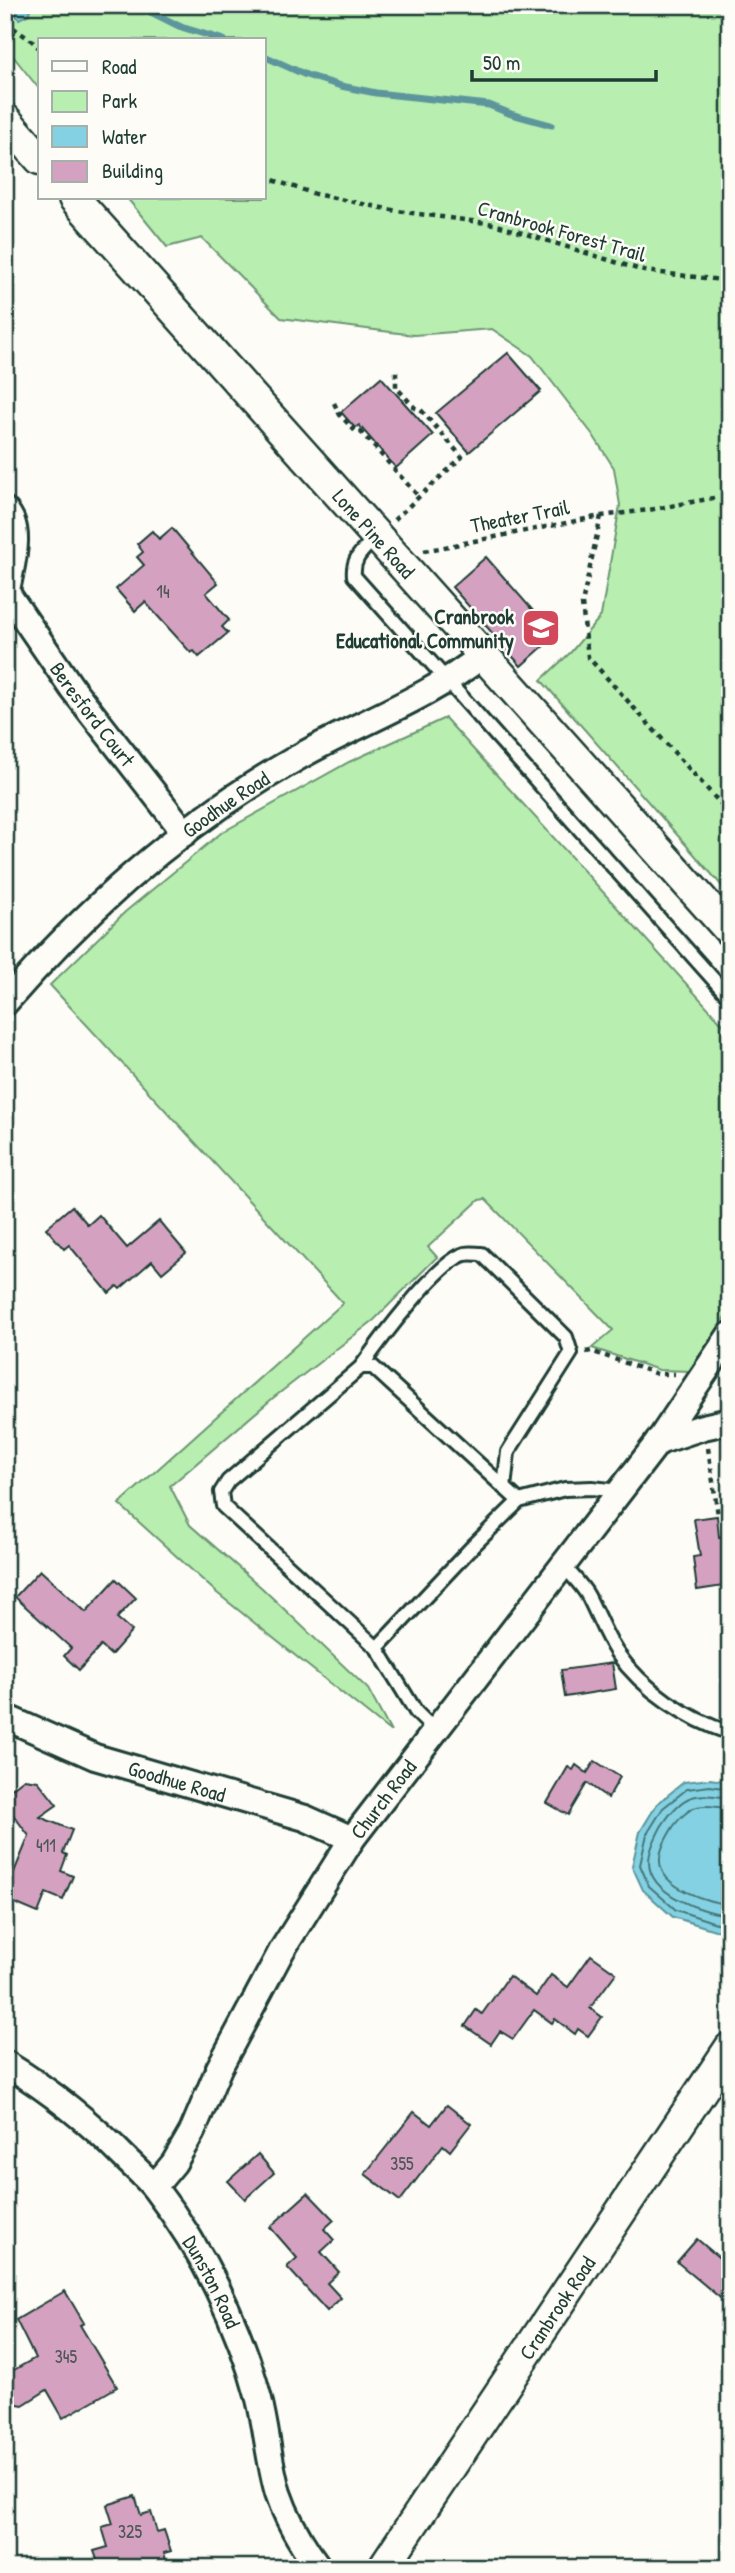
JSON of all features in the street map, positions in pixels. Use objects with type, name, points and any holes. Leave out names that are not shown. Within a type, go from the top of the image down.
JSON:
[{"type":"street","points":[[5,119],[38,157]]},
{"type":"street","name":"Lone Pine Road","points":[[76,200],[385,529],[482,655],[730,931]]},
{"type":"street","name":"Beresford Court","points":[[5,510],[14,520],[16,533],[6,591],[72,688],[185,833]]},
{"type":"street","name":"Goodhue Road","points":[[9,991],[130,878],[223,804],[297,757],[447,681],[482,655]]},
{"type":"street","name":"Church Road","points":[[154,2187],[174,2163],[192,2132],[219,2068],[276,1960],[352,1839],[658,1442],[730,1335]]},
{"type":"street","points":[[658,1442],[730,1421]]},
{"type":"street","name":"Goodhue Road","points":[[5,1717],[95,1757],[304,1818],[352,1839]]},
{"type":"street","name":"Cranbrook Road","points":[[383,2568],[730,2048]]},
{"type":"street","name":"Dunston Road","points":[[5,2063],[66,2105],[110,2143],[154,2187],[186,2233],[241,2343],[260,2401],[278,2493],[302,2543],[319,2568]]},
{"type":"lane","points":[[385,529],[356,558],[354,576],[730,998]]},
{"type":"lane","points":[[435,1731],[416,1712],[377,1648],[223,1506],[220,1492],[228,1481],[361,1367],[386,1330],[439,1273],[464,1254],[482,1254],[566,1337],[571,1353],[508,1452],[504,1488]]},
{"type":"lane","points":[[361,1367],[373,1367],[519,1501]]},
{"type":"lane","points":[[377,1648],[519,1501],[565,1489],[619,1491]]},
{"type":"lane","points":[[564,1566],[587,1593],[607,1637],[636,1674],[656,1693],[688,1714],[730,1733]]},
{"type":"path","points":[[5,22],[38,48]]},
{"type":"path","name":"Cranbrook Forest Trail","points":[[266,178],[314,194],[397,211],[494,224],[644,271],[730,281]]},
{"type":"path","points":[[385,529],[462,457],[421,410],[415,408],[396,387],[396,369]]},
{"type":"path","points":[[334,403],[356,432],[361,432],[419,497]]},
{"type":"path","name":"Theater Trail","points":[[424,551],[601,516],[719,497]]},
{"type":"path","name":"Theater Trail","points":[[601,516],[582,604],[588,657],[730,814]]},
{"type":"path","points":[[591,1351],[657,1374],[679,1374]]},
{"type":"path","points":[[708,1447],[719,1515],[716,1516]]},
{"type":"green space","points":[[5,5],[14,15],[29,14],[30,5],[730,5],[730,895],[541,680],[571,652],[601,616],[620,505],[614,468],[593,435],[532,356],[492,329],[414,335],[281,318],[202,238],[167,247],[129,200],[266,200],[266,38],[38,38],[38,87],[5,46]]},
{"type":"green space","points":[[445,718],[730,1032],[730,1309],[691,1371],[659,1370],[592,1348],[613,1330],[485,1199],[479,1200],[428,1247],[437,1257],[374,1320],[273,1398],[170,1486],[190,1525],[262,1588],[368,1689],[391,1732],[217,1593],[119,1504],[343,1303],[50,985],[125,912],[221,833],[349,762]]},
{"type":"water","points":[[7,5],[30,5],[29,14],[19,19]]},
{"type":"water","points":[[710,1779],[730,1782],[730,1931],[715,1930],[673,1917],[643,1890],[632,1866],[640,1832],[657,1804],[684,1782]]},
{"type":"building","points":[[508,353],[541,391],[469,452],[436,413]]},
{"type":"building","points":[[381,377],[433,435],[396,468],[359,425],[355,428],[341,412]]},
{"type":"building","points":[[172,528],[218,583],[206,593],[229,620],[222,627],[228,633],[199,657],[194,651],[191,653],[145,602],[135,611],[116,589],[144,565],[137,557],[143,552],[137,544],[152,531],[159,539]]},
{"type":"building","points":[[486,557],[555,636],[521,666],[452,587]]},
{"type":"building","points":[[72,1206],[88,1225],[99,1215],[127,1248],[159,1221],[186,1253],[162,1273],[152,1261],[120,1289],[117,1286],[109,1293],[69,1245],[64,1249],[46,1228]]},
{"type":"building","points":[[717,1516],[719,1537],[730,1535],[730,1585],[697,1590],[693,1557],[700,1556],[694,1519]]},
{"type":"building","points":[[40,1570],[86,1612],[116,1579],[136,1598],[117,1618],[132,1631],[111,1655],[101,1646],[79,1670],[64,1656],[71,1648],[15,1597]]},
{"type":"building","points":[[612,1663],[616,1689],[565,1697],[561,1670]]},
{"type":"building","points":[[595,1761],[620,1777],[608,1798],[587,1783],[568,1815],[547,1803],[568,1767],[573,1770],[576,1765],[587,1773]]},
{"type":"building","points":[[24,1779],[38,1781],[57,1805],[40,1817],[72,1830],[63,1853],[67,1855],[61,1871],[73,1876],[63,1900],[46,1893],[38,1913],[5,1899],[29,1836],[5,1804],[5,1794]]},
{"type":"building","points":[[591,1955],[616,1973],[590,2008],[602,2017],[588,2036],[578,2029],[575,2034],[555,2019],[552,2023],[534,2010],[513,2039],[500,2031],[491,2044],[465,2026],[476,2010],[482,2014],[509,1976],[536,1996],[551,1975],[568,1987]]},
{"type":"building","points":[[447,2105],[471,2124],[450,2151],[443,2145],[400,2201],[365,2174],[414,2112],[431,2125]]},
{"type":"building","points":[[258,2154],[274,2173],[245,2199],[228,2181]]},
{"type":"building","points":[[308,2193],[334,2220],[324,2229],[334,2240],[321,2252],[339,2272],[327,2283],[341,2298],[327,2311],[287,2267],[297,2258],[270,2227]]},
{"type":"building","points":[[697,2239],[730,2267],[730,2306],[677,2262]]},
{"type":"building","points":[[65,2291],[84,2323],[80,2325],[117,2387],[63,2418],[47,2390],[23,2405],[12,2403],[5,2391],[5,2375],[35,2358],[16,2320]]},
{"type":"building","points":[[135,2496],[141,2515],[151,2512],[157,2532],[164,2530],[171,2551],[164,2553],[168,2568],[100,2568],[94,2551],[108,2547],[102,2527],[113,2524],[107,2505]]},
{"type":"waterway","points":[[137,5],[181,27],[217,38]]},
{"type":"waterway","points":[[266,57],[306,75],[341,86],[376,93],[489,105],[551,125]]},
{"type":"place","name":"Cranbrook Educational Community","points":[[541,628]]}]
